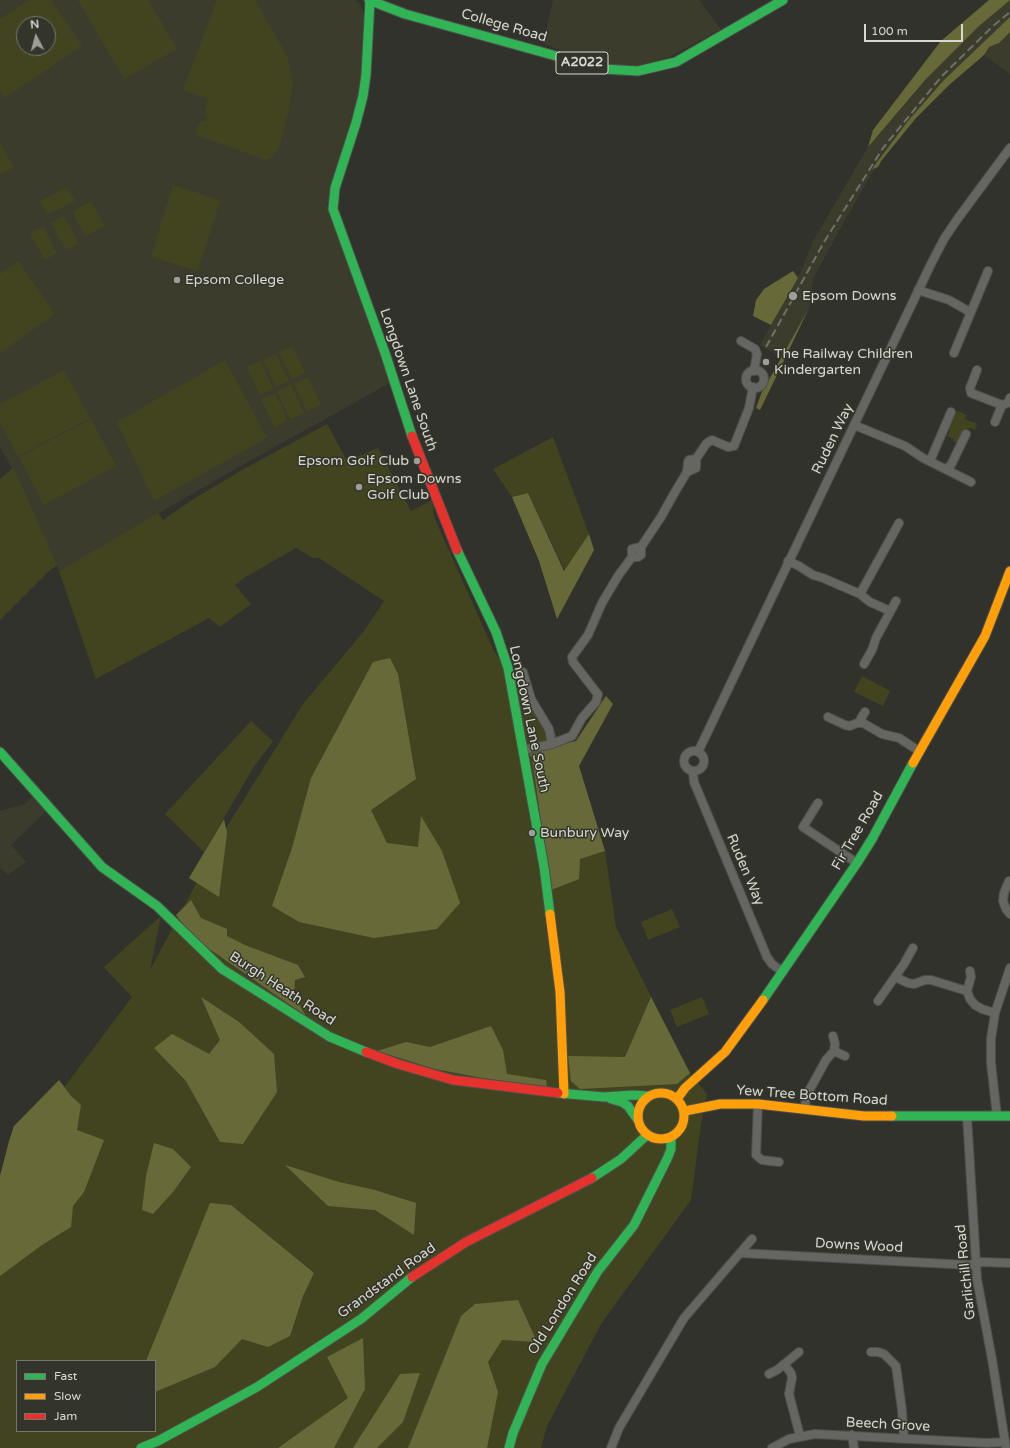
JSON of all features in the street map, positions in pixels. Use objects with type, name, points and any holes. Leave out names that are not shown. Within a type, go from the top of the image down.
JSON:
[{"type":"main road","name":"College Road","points":[[370,0],[406,14],[604,69],[638,71],[676,62],[783,0]]},
{"type":"main road","name":"Longdown Lane South","points":[[370,0],[366,75],[363,96],[335,188],[332,203],[333,209],[385,353],[415,446],[457,549],[496,632],[508,668],[544,867],[560,992],[564,1094]]},
{"type":"main road","name":"Fir Tree Road","points":[[678,1099],[681,1093],[693,1081],[726,1052],[858,863],[919,751],[985,636],[1006,593],[1010,571]]},
{"type":"main road","name":"Burgh Heath Road","points":[[0,752],[102,867],[157,906],[222,969],[330,1037],[398,1064],[430,1074],[480,1084],[604,1097],[633,1095],[648,1096]]},
{"type":"main road","name":"Fir Tree Road","points":[[664,1092],[693,1081]]},
{"type":"main road","points":[[657,1092],[664,1092],[678,1099],[682,1103],[685,1110],[685,1119],[680,1131],[670,1138],[661,1139],[647,1135],[640,1128],[638,1111],[641,1104],[648,1096],[657,1092]]},
{"type":"main road","name":"Burgh Heath Road","points":[[604,1097],[622,1102],[628,1106],[638,1119]]},
{"type":"main road","name":"Yew Tree Bottom Road","points":[[685,1110],[720,1104],[758,1104],[805,1108],[864,1116],[1010,1116]]},
{"type":"main road","name":"Grandstand Road","points":[[141,1448],[158,1441],[257,1387],[361,1319],[414,1276],[466,1242],[597,1175],[621,1159],[647,1135]]},
{"type":"main road","name":"Old London Road","points":[[509,1448],[513,1433],[542,1364],[598,1271],[624,1240],[634,1225],[671,1150],[670,1138]]},
{"type":"street","name":"Ruden Way","points":[[783,972],[772,964],[767,957],[694,782],[693,772],[689,771],[684,765],[685,757],[690,752],[698,752],[788,561],[944,239],[1010,148]]},
{"type":"street","points":[[954,353],[988,270]]},
{"type":"street","points":[[918,290],[949,300],[970,312]]},
{"type":"street","points":[[741,341],[755,349],[757,354],[754,371]]},
{"type":"street","points":[[977,370],[970,388],[971,393],[1002,405],[1008,403],[1010,398]]},
{"type":"street","points":[[754,371],[761,373],[764,379],[761,385],[758,387],[753,387],[749,385],[747,380],[749,374],[754,371]]},
{"type":"street","points":[[523,750],[552,744],[572,736],[582,718],[596,702],[598,694],[572,662],[572,657],[588,635],[602,603],[618,576],[632,557],[632,549],[641,547],[661,517],[674,492],[687,472],[689,460],[696,460],[706,444],[712,440],[728,447],[734,446],[749,408],[753,387]]},
{"type":"street","points":[[995,422],[1002,405]]},
{"type":"street","points":[[930,461],[951,412]]},
{"type":"street","points":[[854,426],[905,446],[971,482]]},
{"type":"street","points":[[946,469],[951,465],[966,434]]},
{"type":"street","points":[[860,594],[899,523]]},
{"type":"street","points":[[788,561],[813,575],[860,594],[870,602],[890,611]]},
{"type":"street","points":[[864,664],[896,601]]},
{"type":"street","points":[[523,672],[531,698],[549,729],[552,744]]},
{"type":"street","points":[[863,723],[861,718],[865,712]]},
{"type":"street","points":[[828,717],[850,726],[857,723],[863,723],[882,734],[899,738],[919,751]]},
{"type":"street","points":[[693,772],[700,770],[704,764],[703,757],[698,752]]},
{"type":"street","points":[[818,803],[803,827],[858,863]]},
{"type":"street","points":[[1009,881],[1004,893],[1003,901],[1010,914]]},
{"type":"street","points":[[878,1001],[913,948]]},
{"type":"street","points":[[997,1116],[991,1063],[991,1039],[995,1013],[1007,986],[1010,968]]},
{"type":"street","points":[[970,971],[971,977],[967,991],[970,999],[975,1005],[982,1009],[995,1013]]},
{"type":"street","points":[[895,977],[914,984],[925,980],[931,980],[967,991]]},
{"type":"street","points":[[805,1108],[806,1096],[826,1060],[834,1051],[835,1044],[833,1036]]},
{"type":"street","points":[[834,1051],[845,1056]]},
{"type":"street","points":[[758,1104],[756,1155],[762,1160],[779,1162]]},
{"type":"street","name":"Garlichill Road","points":[[967,1116],[979,1296],[992,1359],[1006,1445]]},
{"type":"street","points":[[611,1448],[619,1428],[684,1318],[752,1239]]},
{"type":"street","name":"Downs Wood","points":[[740,1253],[969,1265],[982,1262],[1010,1263]]},
{"type":"street","points":[[769,1374],[777,1370],[799,1352]]},
{"type":"street","points":[[871,1352],[884,1354],[896,1366],[904,1439]]},
{"type":"street","points":[[784,1364],[792,1378],[789,1394],[800,1436]]},
{"type":"street","name":"Beech Grove","points":[[772,1448],[800,1436],[815,1434],[1006,1445]]},
{"type":"street","points":[[852,1435],[854,1448]]},
{"type":"shaded area","name":"Epsom College","points":[[0,0],[355,0],[360,4],[365,17],[360,104],[327,204],[390,383],[235,469],[59,571],[22,486],[0,447]]},
{"type":"shaded area","points":[[553,0],[699,0],[721,29],[664,60],[646,66],[615,65],[571,55],[543,43]]},
{"type":"shaded area","points":[[989,0],[1010,0],[1010,74],[984,55],[949,85],[916,118],[872,173],[841,227],[813,279],[809,308],[782,357],[760,345],[798,278],[813,241],[868,147],[900,102]]},
{"type":"shaded area","points":[[33,796],[46,811],[11,845],[26,862],[8,875],[0,868],[0,811],[25,804]]},
{"type":"green space","points":[[29,0],[51,0],[82,46],[5,98],[0,90],[0,19]]},
{"type":"green space","points":[[78,0],[148,0],[177,49],[124,79]]},
{"type":"green space","points":[[217,0],[255,0],[288,58],[293,84],[289,109],[280,144],[273,157],[266,160],[196,135],[200,121],[205,122],[207,116],[204,114],[208,99],[183,90]]},
{"type":"green space","points":[[989,0],[1010,0],[979,26],[925,80],[868,147],[873,130],[941,41]]},
{"type":"green space","points":[[1010,17],[1010,32],[999,43],[989,47],[984,55],[949,85],[916,118],[881,161],[878,167],[872,169],[908,121],[944,80]]},
{"type":"green space","points":[[0,143],[14,167],[0,175]]},
{"type":"green space","points":[[173,185],[220,200],[198,271],[151,257]]},
{"type":"green space","points":[[67,187],[75,201],[47,215],[40,201]]},
{"type":"green space","points":[[91,201],[105,226],[85,236],[72,212]]},
{"type":"green space","points":[[64,216],[79,243],[66,250],[51,223]]},
{"type":"green space","points":[[43,226],[57,253],[45,260],[30,234]]},
{"type":"green space","points":[[18,261],[55,314],[0,353],[0,274]]},
{"type":"green space","points":[[793,271],[798,278],[771,325],[753,316],[756,300],[764,289]]},
{"type":"green space","points":[[809,308],[760,410],[756,408],[761,394]]},
{"type":"green space","points":[[292,346],[305,373],[292,379],[279,352]]},
{"type":"green space","points":[[276,354],[289,381],[276,387],[263,360]]},
{"type":"green space","points":[[225,360],[267,438],[154,501],[117,422]]},
{"type":"green space","points":[[260,361],[273,388],[260,395],[247,367]]},
{"type":"green space","points":[[64,370],[90,418],[18,456],[0,423],[0,404]]},
{"type":"green space","points":[[308,377],[321,405],[307,411],[294,384]]},
{"type":"green space","points":[[291,385],[304,413],[290,419],[277,392]]},
{"type":"green space","points":[[275,393],[288,420],[274,427],[261,399]]},
{"type":"green space","points":[[957,411],[967,415],[965,419],[977,424],[975,430],[970,428],[963,430],[957,443],[953,441],[954,439],[947,436],[950,431],[945,428],[953,414]]},
{"type":"green space","points":[[91,419],[116,466],[44,505],[19,457]]},
{"type":"green space","name":"Epsom Downs Golf Club","points":[[327,424],[347,461],[378,448],[411,511],[432,500],[434,517],[494,651],[579,766],[605,851],[616,927],[690,1073],[707,1094],[701,1124],[691,1200],[601,1324],[547,1426],[541,1448],[0,1448],[0,1175],[2,1170],[132,997],[104,967],[161,916],[150,970],[225,830],[303,704],[364,631],[384,601],[319,558],[313,558],[296,548],[244,578],[235,585],[251,604],[220,627],[209,618],[96,679],[59,571],[158,513],[163,520],[192,500],[242,470]]},
{"type":"green space","points":[[553,437],[589,534],[565,571],[528,493],[512,497],[493,469]]},
{"type":"green space","points":[[13,468],[57,565],[48,572],[0,620],[0,479]]},
{"type":"green space","points":[[528,493],[564,571],[589,534],[594,550],[557,619],[539,561],[512,497]]},
{"type":"green space","points":[[390,658],[398,674],[416,779],[371,810],[387,843],[418,847],[421,816],[442,851],[460,903],[437,929],[374,938],[299,922],[272,906],[292,848],[311,778],[373,662]]},
{"type":"green space","points":[[862,676],[890,691],[883,706],[854,692]]},
{"type":"green space","points":[[606,696],[613,704],[579,766],[605,851],[580,859],[579,879],[551,890],[532,758],[529,752],[576,741]]},
{"type":"green space","points":[[251,721],[273,741],[253,768],[204,852],[165,814]]},
{"type":"green space","points":[[224,819],[227,833],[219,897],[189,878]]},
{"type":"green space","points":[[191,900],[201,918],[227,929],[227,936],[245,945],[298,965],[305,977],[295,980],[294,996],[306,1016],[195,939],[176,915]]},
{"type":"green space","points":[[672,909],[680,927],[648,940],[641,922]]},
{"type":"green space","points":[[201,997],[239,1022],[274,1054],[277,1092],[243,1144],[220,1142],[186,1081],[154,1048],[172,1034],[209,1054],[220,1040]]},
{"type":"green space","points":[[651,997],[690,1073],[677,1084],[580,1089],[571,1081],[568,1056],[625,1057]]},
{"type":"green space","points":[[702,997],[709,1014],[677,1027],[670,1010]]},
{"type":"green space","points":[[491,1026],[503,1050],[507,1074],[546,1080],[547,1087],[482,1078],[435,1069],[377,1051],[406,1042],[430,1047]]},
{"type":"green space","points":[[59,1080],[71,1096],[81,1105],[77,1130],[104,1140],[84,1192],[73,1206],[71,1227],[42,1245],[0,1276],[0,1176],[9,1141],[14,1126]]},
{"type":"green space","points":[[154,1143],[173,1149],[191,1167],[173,1192],[153,1214],[142,1210],[146,1176]]},
{"type":"green space","points":[[285,1165],[339,1182],[375,1190],[416,1203],[414,1235],[375,1210],[328,1206]]},
{"type":"green space","points":[[210,1203],[231,1205],[314,1273],[303,1296],[290,1336],[268,1347],[242,1339],[215,1367],[156,1392],[156,1360],[146,1360]]},
{"type":"green space","points":[[518,1300],[537,1342],[502,1340],[488,1362],[498,1392],[487,1448],[408,1448],[461,1316],[475,1304]]},
{"type":"green space","points":[[363,1338],[365,1389],[334,1448],[278,1448],[348,1398],[327,1357]]},
{"type":"green space","points":[[420,1373],[403,1422],[377,1448],[353,1448],[400,1374]]},
{"type":"railway","points":[[766,347],[824,242],[883,148],[941,77],[993,26],[1010,12]]},
{"type":"traffic: fast","points":[[369,0],[405,14],[603,69],[638,71],[676,62],[783,0]]},
{"type":"traffic: fast","points":[[370,0],[366,75],[363,96],[335,188],[333,209],[385,353],[412,436]]},
{"type":"traffic: fast","points":[[457,550],[496,632],[508,668],[544,867],[550,914]]},
{"type":"traffic: fast","points":[[0,752],[102,867],[157,906],[222,969],[330,1037],[366,1052]]},
{"type":"traffic: fast","points":[[763,1000],[857,863],[872,839],[913,763]]},
{"type":"traffic: fast","points":[[558,1093],[604,1097],[633,1095],[648,1096]]},
{"type":"traffic: fast","points":[[611,1099],[622,1102],[628,1106],[637,1119]]},
{"type":"traffic: fast","points":[[892,1116],[1010,1116]]},
{"type":"traffic: fast","points":[[592,1178],[621,1159],[647,1135]]},
{"type":"traffic: fast","points":[[509,1448],[513,1433],[542,1364],[598,1271],[634,1225],[668,1157],[671,1149],[671,1138]]},
{"type":"traffic: fast","points":[[141,1448],[158,1441],[257,1387],[361,1319],[412,1277]]},
{"type":"traffic: slow","points":[[913,763],[985,636],[1010,571]]},
{"type":"traffic: slow","points":[[550,914],[560,992],[564,1094]]},
{"type":"traffic: slow","points":[[677,1099],[685,1088],[725,1052],[763,1000]]},
{"type":"traffic: slow","points":[[656,1093],[666,1093],[678,1099],[683,1107],[684,1116],[683,1125],[678,1133],[670,1138],[656,1139],[648,1136],[641,1129],[638,1121],[638,1111],[641,1103],[648,1096],[656,1093]]},
{"type":"traffic: slow","points":[[685,1111],[720,1104],[758,1104],[864,1116],[892,1116]]},
{"type":"traffic: jam","points":[[412,436],[457,550]]},
{"type":"traffic: jam","points":[[366,1052],[398,1064],[453,1080],[558,1093]]},
{"type":"traffic: jam","points":[[412,1277],[466,1242],[592,1178]]},
{"type":"place","name":"Epsom College","points":[[177,280]]},
{"type":"place","name":"Epsom Downs","points":[[793,296]]},
{"type":"place","name":"The Railway Children Kindergarten","points":[[766,362]]},
{"type":"place","name":"Epsom Golf Club","points":[[417,461]]},
{"type":"place","name":"Epsom Downs Golf Club","points":[[359,487]]},
{"type":"place","name":"Bunbury Way","points":[[532,833]]}]
